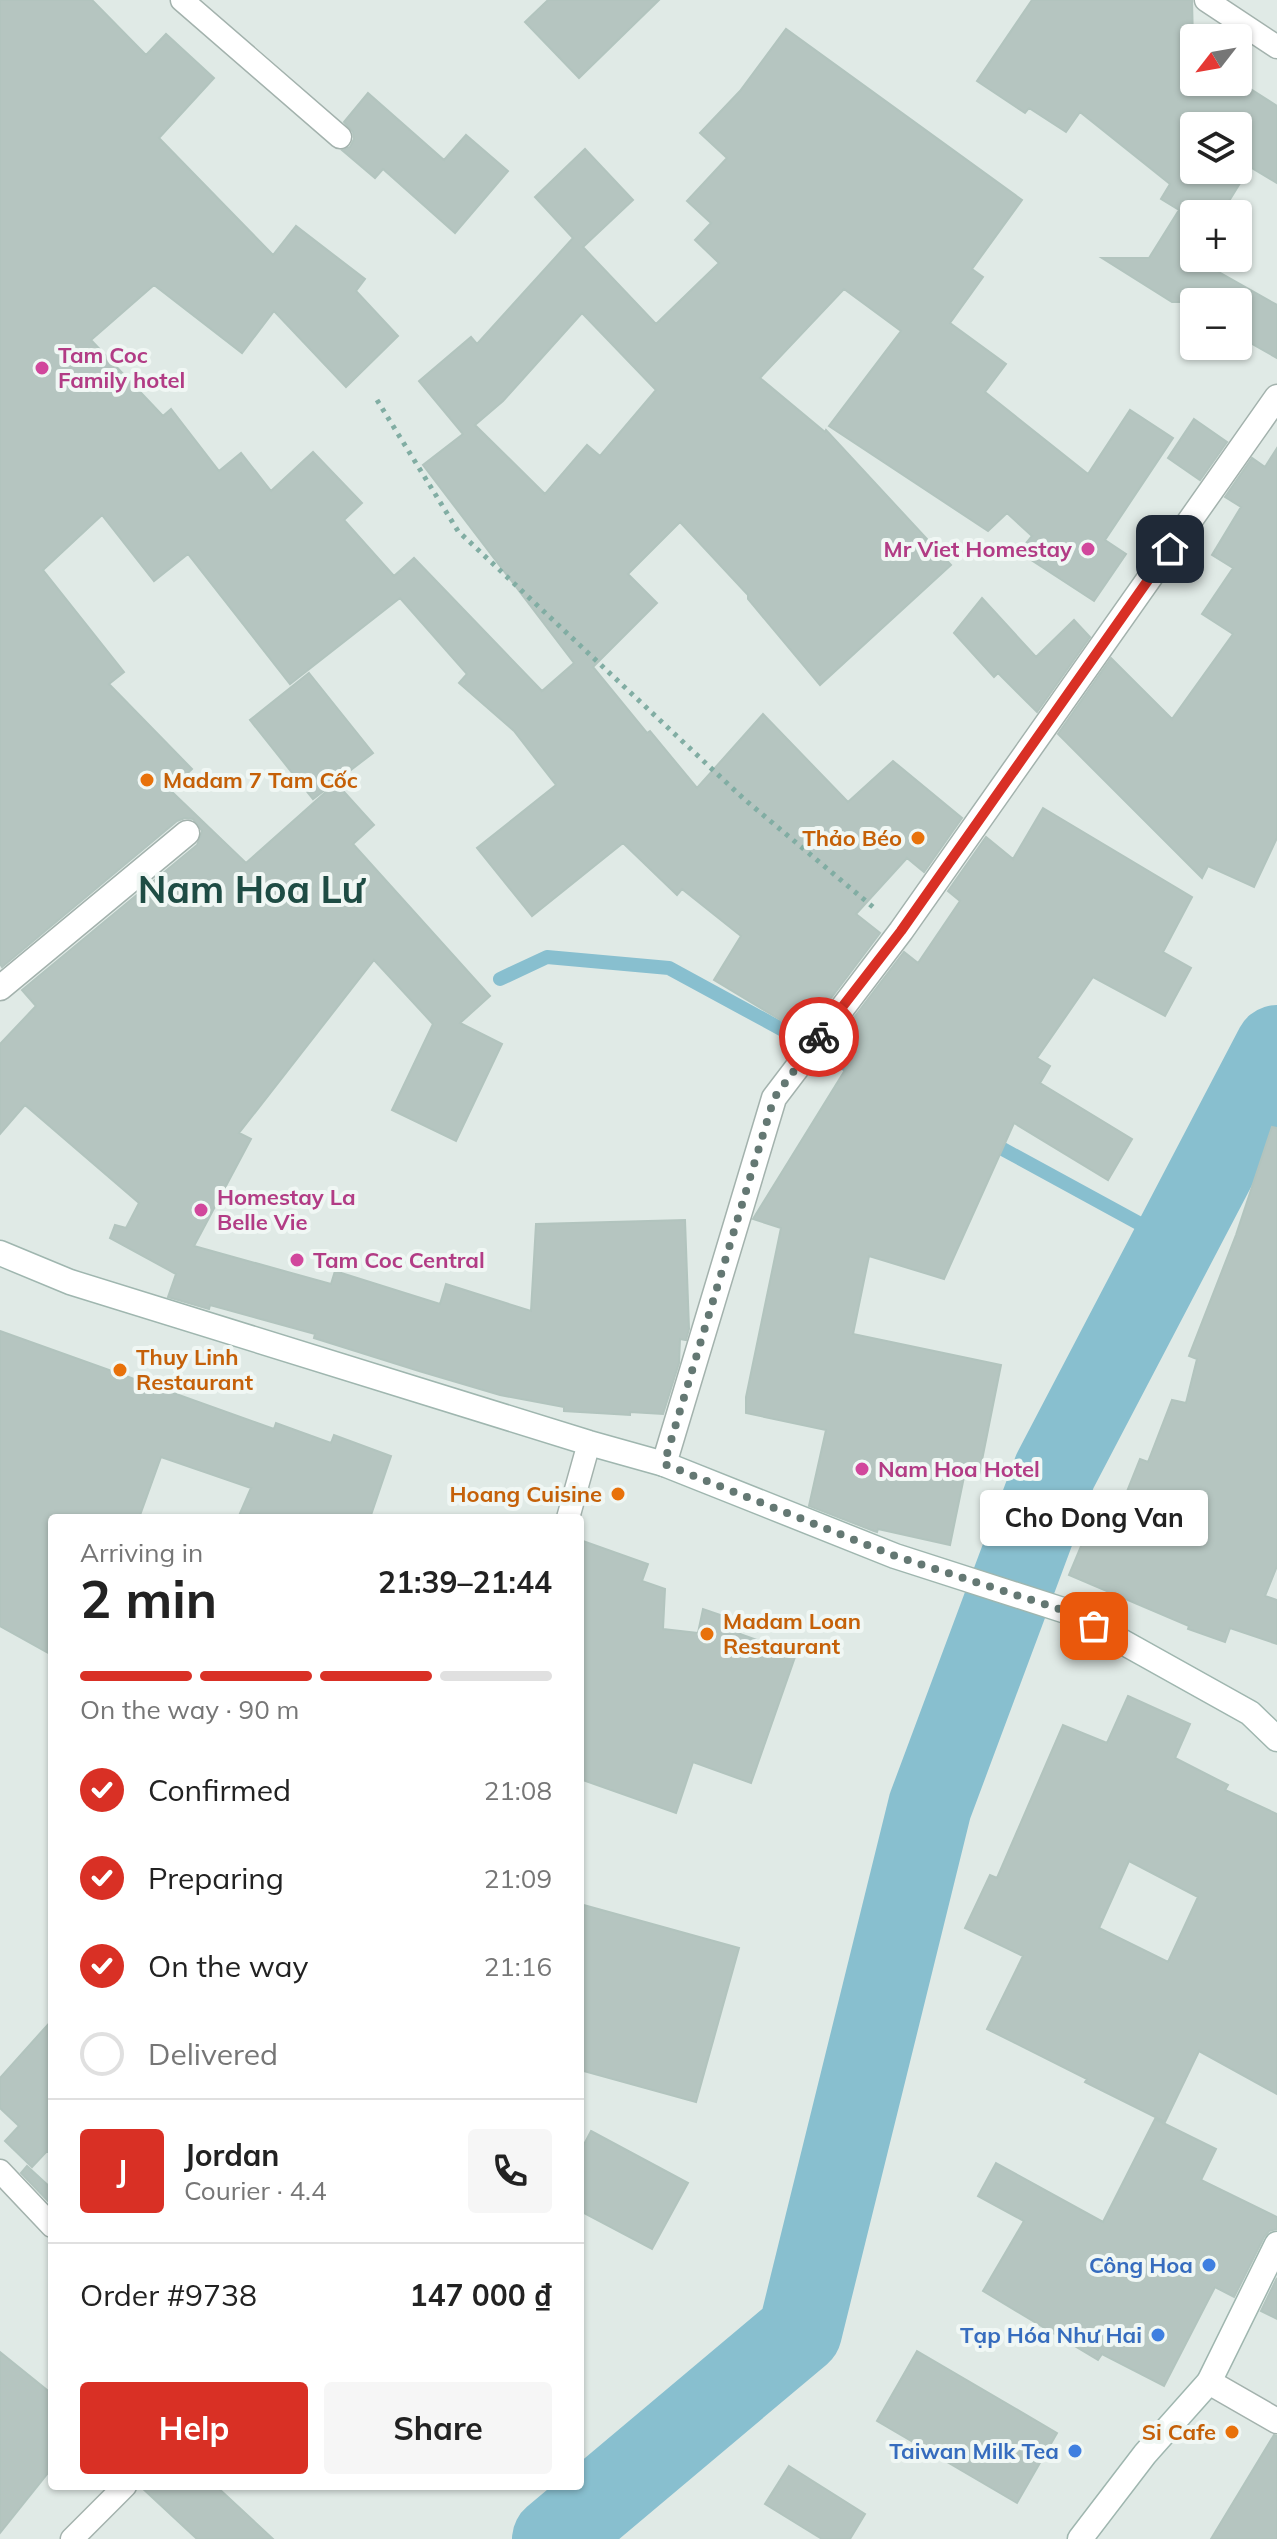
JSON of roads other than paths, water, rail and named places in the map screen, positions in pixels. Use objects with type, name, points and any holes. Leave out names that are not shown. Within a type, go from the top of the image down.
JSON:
[{"type":"main road","points":[[664,1464],[774,1098],[901,931],[1277,397]]},
{"type":"main road","points":[[0,988],[187,833]]},
{"type":"main road","points":[[0,1253],[70,1282],[664,1464],[895,1556],[1069,1612],[1250,1713],[1277,1739]]},
{"type":"main road","points":[[1080,2539],[1145,2454],[1209,2382],[1277,2244]]},
{"type":"main road","points":[[1209,2382],[1277,2421]]},
{"type":"lane","points":[[182,0],[340,137]]},
{"type":"lane","points":[[1206,0],[1277,47]]},
{"type":"lane","points":[[569,1514],[589,1443]]},
{"type":"lane","points":[[0,2171],[48,2222]]},
{"type":"lane","points":[[72,2539],[121,2490]]},
{"type":"waterway","points":[[500,979],[547,957],[669,968],[864,1074]]},
{"type":"waterway","points":[[554,2539],[800,2332],[930,1806],[1055,1471],[1277,1047]]},
{"type":"waterway","points":[[988,1141],[1175,1243]]},
{"type":"place","name":"Tam Coc Family hotel","points":[[42,368]]},
{"type":"place","name":"Mr Viet Homestay","points":[[1088,549]]},
{"type":"place","name":"Madam 7 Tam Cốc","points":[[147,780]]},
{"type":"place","name":"Thảo Béo","points":[[918,838]]},
{"type":"place","name":"Homestay La Belle Vie","points":[[201,1210]]},
{"type":"place","name":"Tam Coc Central","points":[[297,1260]]},
{"type":"place","name":"Thuy Linh Restaurant","points":[[120,1370]]},
{"type":"place","name":"Nam Hoa Hotel","points":[[862,1469]]},
{"type":"place","name":"Hoang Cuisine","points":[[618,1494]]},
{"type":"place","name":"Cho Dong Van","points":[[1094,1626]]},
{"type":"place","name":"Madam Loan Restaurant","points":[[707,1634]]},
{"type":"place","name":"Công Hoa","points":[[1209,2265]]},
{"type":"place","name":"Tạp Hóa Như Hai","points":[[1158,2335]]},
{"type":"place","name":"Si Cafe","points":[[1232,2432]]},
{"type":"place","name":"Taiwan Milk Tea","points":[[1075,2451]]},
{"type":"district","name":"Nam Hoa Lư","points":[[251,889]]}]
